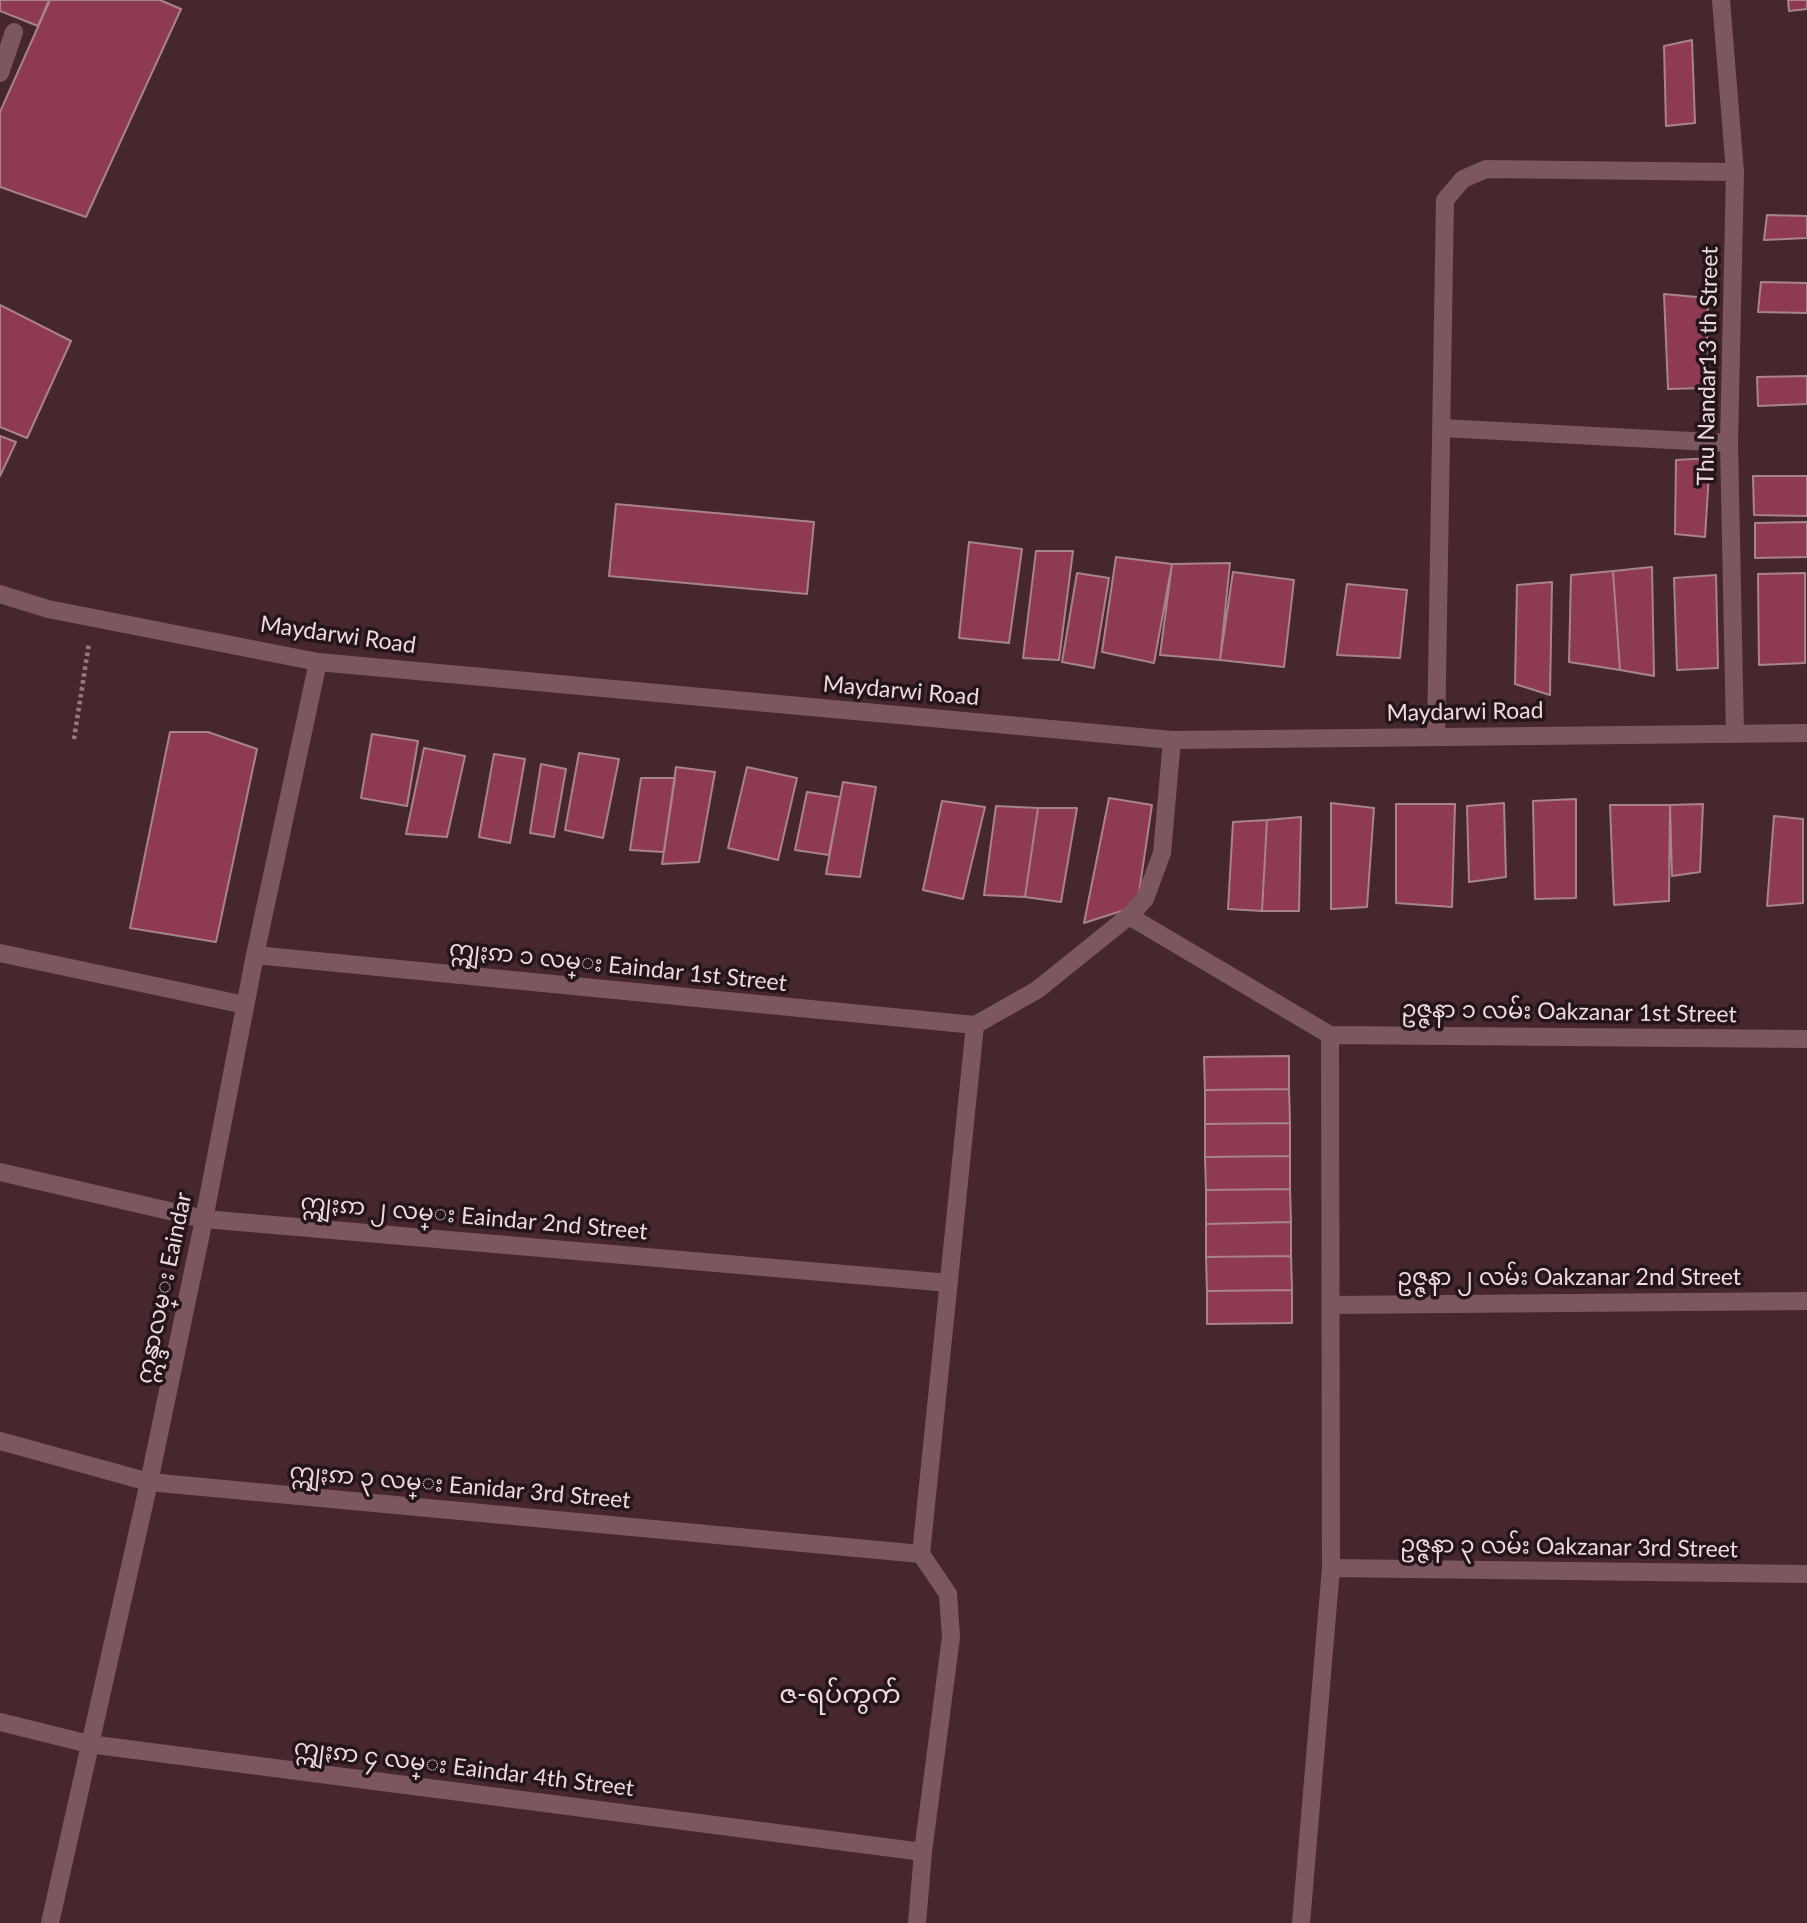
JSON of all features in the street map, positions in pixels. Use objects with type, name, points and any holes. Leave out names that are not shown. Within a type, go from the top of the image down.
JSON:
[{"type":"street","name":"Thu Nandar13 th Street","points":[[1721,0],[1735,172],[1729,443],[1735,733]]},
{"type":"street","points":[[0,73],[14,32]]},
{"type":"street","points":[[1436,737],[1445,200],[1463,179],[1486,169],[1735,172]]},
{"type":"street","points":[[1442,428],[1729,443]]},
{"type":"street","name":"Maydarwi Road","points":[[0,594],[48,609],[318,662],[1172,740],[1807,733]]},
{"type":"street","name":"ဣန္ဒာလမ္း Eaindar","points":[[50,1923],[149,1482],[255,955],[318,662]]},
{"type":"street","points":[[918,1923],[923,1852],[951,1637],[948,1594],[921,1554],[975,1025],[1037,990],[1129,916],[1145,899],[1162,853],[1172,740]]},
{"type":"street","points":[[1129,916],[1330,1035],[1331,1568],[1301,1923]]},
{"type":"street","points":[[0,953],[245,1005]]},
{"type":"street","name":"ဣျႏၵာ ၁ လမ္း Eaindar 1st Street","points":[[255,955],[975,1025]]},
{"type":"street","name":"ဥဇ္ဇနာ ၁ လမ်း Oakzanar 1st Street","points":[[1330,1035],[1807,1039]]},
{"type":"street","name":"ဣျႏၵာ ၂ လမ္း Eaindar 2nd Street","points":[[0,1172],[204,1219],[949,1283]]},
{"type":"street","name":"ဥဇ္ဇနာ ၂ လမ်း Oakzanar 2nd Street","points":[[1331,1305],[1807,1301]]},
{"type":"street","name":"ဣျႏၵာ ၃ လမ္း Eanidar 3rd Street","points":[[0,1441],[149,1482],[921,1554]]},
{"type":"street","name":"ဥဇ္ဇနာ ၃ လမ်း Oakzanar 3rd Street","points":[[1331,1568],[1807,1574]]},
{"type":"street","name":"ဣျႏၵာ ၄ လမ္း Eaindar 4th Street","points":[[0,1721],[89,1744],[923,1852]]},
{"type":"path","points":[[74,739],[92,618]]},
{"type":"building","points":[[0,0],[49,0],[38,26],[0,11]]},
{"type":"building","points":[[50,0],[160,0],[181,9],[86,217],[0,187],[0,112]]},
{"type":"building","points":[[1788,0],[1807,0],[1807,9],[1789,11]]},
{"type":"building","points":[[1692,40],[1695,123],[1666,126],[1664,46]]},
{"type":"building","points":[[1767,215],[1807,216],[1807,238],[1764,240]]},
{"type":"building","points":[[1761,282],[1807,283],[1807,313],[1758,312]]},
{"type":"building","points":[[1664,294],[1708,298],[1706,388],[1668,389]]},
{"type":"building","points":[[0,305],[71,341],[27,438],[0,427]]},
{"type":"building","points":[[1807,376],[1807,404],[1758,406],[1757,377]]},
{"type":"building","points":[[0,436],[16,442],[0,476]]},
{"type":"building","points":[[1710,458],[1705,537],[1675,534],[1676,460]]},
{"type":"building","points":[[1753,476],[1807,476],[1807,516],[1754,515]]},
{"type":"building","points":[[616,504],[814,522],[807,594],[609,576]]},
{"type":"building","points":[[1807,522],[1807,557],[1755,558],[1755,523]]},
{"type":"building","points":[[969,542],[1022,549],[1009,643],[959,638]]},
{"type":"building","points":[[1036,551],[1073,551],[1059,660],[1023,658]]},
{"type":"building","points":[[1116,557],[1172,564],[1154,663],[1102,652]]},
{"type":"building","points":[[1230,563],[1220,660],[1160,655],[1172,564]]},
{"type":"building","points":[[1652,567],[1654,676],[1620,670],[1613,571]]},
{"type":"building","points":[[1613,571],[1620,670],[1569,662],[1571,575]]},
{"type":"building","points":[[1233,572],[1294,580],[1284,667],[1220,660]]},
{"type":"building","points":[[1077,573],[1109,578],[1094,668],[1062,662]]},
{"type":"building","points":[[1805,573],[1805,663],[1759,665],[1758,574]]},
{"type":"building","points":[[1716,575],[1718,668],[1677,670],[1674,578]]},
{"type":"building","points":[[1552,582],[1550,695],[1515,684],[1517,585]]},
{"type":"building","points":[[1347,584],[1407,590],[1400,658],[1337,655]]},
{"type":"building","points":[[170,732],[208,732],[257,749],[216,942],[130,928]]},
{"type":"building","points":[[372,734],[418,741],[407,806],[361,798]]},
{"type":"building","points":[[424,748],[465,756],[447,837],[406,834]]},
{"type":"building","points":[[579,753],[619,759],[603,838],[565,830]]},
{"type":"building","points":[[494,754],[525,759],[510,843],[479,837]]},
{"type":"building","points":[[541,764],[566,769],[554,837],[530,833]]},
{"type":"building","points":[[676,767],[715,772],[699,862],[662,864]]},
{"type":"building","points":[[747,767],[797,778],[778,860],[728,848]]},
{"type":"building","points":[[641,778],[675,778],[664,852],[630,850]]},
{"type":"building","points":[[843,782],[876,787],[860,877],[826,874]]},
{"type":"building","points":[[807,792],[840,797],[829,855],[795,850]]},
{"type":"building","points":[[1109,798],[1152,805],[1137,906],[1084,923]]},
{"type":"building","points":[[1576,799],[1576,898],[1535,899],[1533,801]]},
{"type":"building","points":[[942,801],[985,807],[963,899],[923,890]]},
{"type":"building","points":[[1331,803],[1374,808],[1367,907],[1331,909]]},
{"type":"building","points":[[1504,803],[1506,877],[1469,882],[1467,806]]},
{"type":"building","points":[[1396,804],[1455,804],[1452,907],[1396,903]]},
{"type":"building","points":[[1703,804],[1700,872],[1672,876],[1670,805]]},
{"type":"building","points":[[1610,805],[1670,805],[1669,901],[1614,905]]},
{"type":"building","points":[[996,806],[1038,808],[1025,897],[984,895]]},
{"type":"building","points":[[1038,808],[1077,808],[1061,902],[1025,897]]},
{"type":"building","points":[[1774,816],[1803,819],[1803,903],[1767,906]]},
{"type":"building","points":[[1301,817],[1299,911],[1262,911],[1267,820]]},
{"type":"building","points":[[1267,820],[1262,911],[1228,909],[1233,822]]},
{"type":"building","points":[[1289,1056],[1289,1089],[1205,1090],[1204,1057]]},
{"type":"building","points":[[1289,1089],[1290,1123],[1205,1124],[1205,1090]]},
{"type":"building","points":[[1290,1123],[1290,1156],[1205,1157],[1205,1124]]},
{"type":"building","points":[[1290,1156],[1290,1189],[1206,1190],[1205,1157]]},
{"type":"building","points":[[1290,1189],[1291,1222],[1206,1224],[1206,1190]]},
{"type":"building","points":[[1291,1222],[1291,1256],[1206,1257],[1206,1224]]},
{"type":"building","points":[[1291,1256],[1292,1290],[1207,1291],[1206,1257]]},
{"type":"building","points":[[1292,1290],[1292,1323],[1207,1324],[1207,1291]]},
{"type":"district","name":"ဇ-ရပ်ကွက်","points":[[840,1695]]}]
